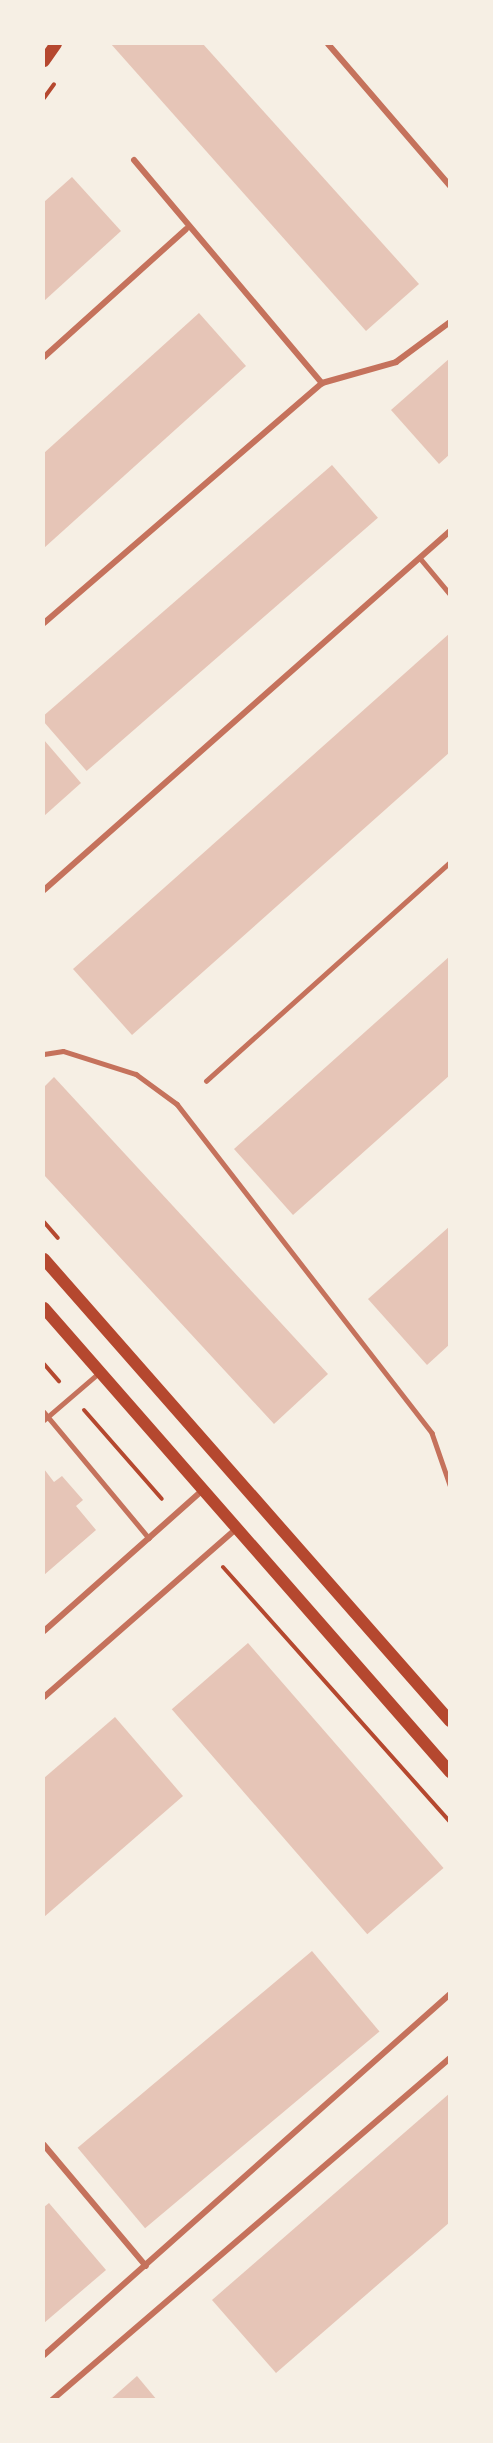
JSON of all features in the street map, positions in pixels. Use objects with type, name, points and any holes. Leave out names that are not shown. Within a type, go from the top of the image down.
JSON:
[{"type":"main road","points":[[44,61],[56,44]]},
{"type":"main road","points":[[44,1259],[450,1721]]},
{"type":"main road","points":[[44,1308],[450,1772]]},
{"type":"street","points":[[328,44],[450,186]]},
{"type":"street","points":[[134,160],[186,229],[322,383]]},
{"type":"street","points":[[44,357],[186,229]]},
{"type":"street","points":[[44,624],[322,383],[396,362],[450,322]]},
{"type":"street","points":[[44,890],[450,531]]},
{"type":"street","points":[[44,1631],[203,1490]]},
{"type":"street","points":[[44,1697],[237,1528]]},
{"type":"street","points":[[44,2355],[450,1994]]},
{"type":"street","points":[[52,2400],[450,2058]]},
{"type":"street","points":[[44,2145],[146,2266]]},
{"type":"lane","points":[[420,558],[450,594]]},
{"type":"lane","points":[[206,1081],[450,862]]},
{"type":"lane","points":[[44,1054],[63,1051],[136,1074],[177,1104],[432,1432],[450,1485]]},
{"type":"lane","points":[[100,1372],[45,1416],[149,1538]]},
{"type":"path","points":[[44,1364],[176,1514]]},
{"type":"path","points":[[209,1552],[450,1822]]},
{"type":"building","points":[[111,44],[203,44],[419,284],[366,331]]},
{"type":"building","points":[[72,177],[121,231],[44,301],[44,202]]},
{"type":"building","points":[[199,313],[246,366],[44,548],[44,453]]},
{"type":"building","points":[[450,358],[450,454],[439,464],[391,410]]},
{"type":"building","points":[[332,465],[378,518],[87,771],[44,722],[44,715]]},
{"type":"building","points":[[450,633],[450,752],[132,1035],[73,969]]},
{"type":"building","points":[[44,740],[81,783],[44,816]]},
{"type":"building","points":[[450,956],[450,1075],[293,1215],[234,1149]]},
{"type":"building","points":[[54,1077],[328,1374],[274,1424],[44,1175],[44,1087]]},
{"type":"building","points":[[450,1226],[450,1344],[427,1365],[368,1299]]},
{"type":"building","points":[[44,1469],[54,1482],[62,1476],[83,1500],[76,1506],[96,1530],[44,1575]]},
{"type":"building","points":[[248,1643],[444,1868],[367,1934],[172,1709]]},
{"type":"building","points":[[115,1717],[183,1796],[44,1917],[44,1778]]},
{"type":"building","points":[[312,1951],[379,2031],[145,2228],[78,2148]]},
{"type":"building","points":[[450,2093],[450,2222],[276,2373],[212,2300]]},
{"type":"building","points":[[49,2203],[106,2270],[44,2323],[44,2207]]},
{"type":"building","points":[[137,2376],[157,2400],[110,2400]]}]
